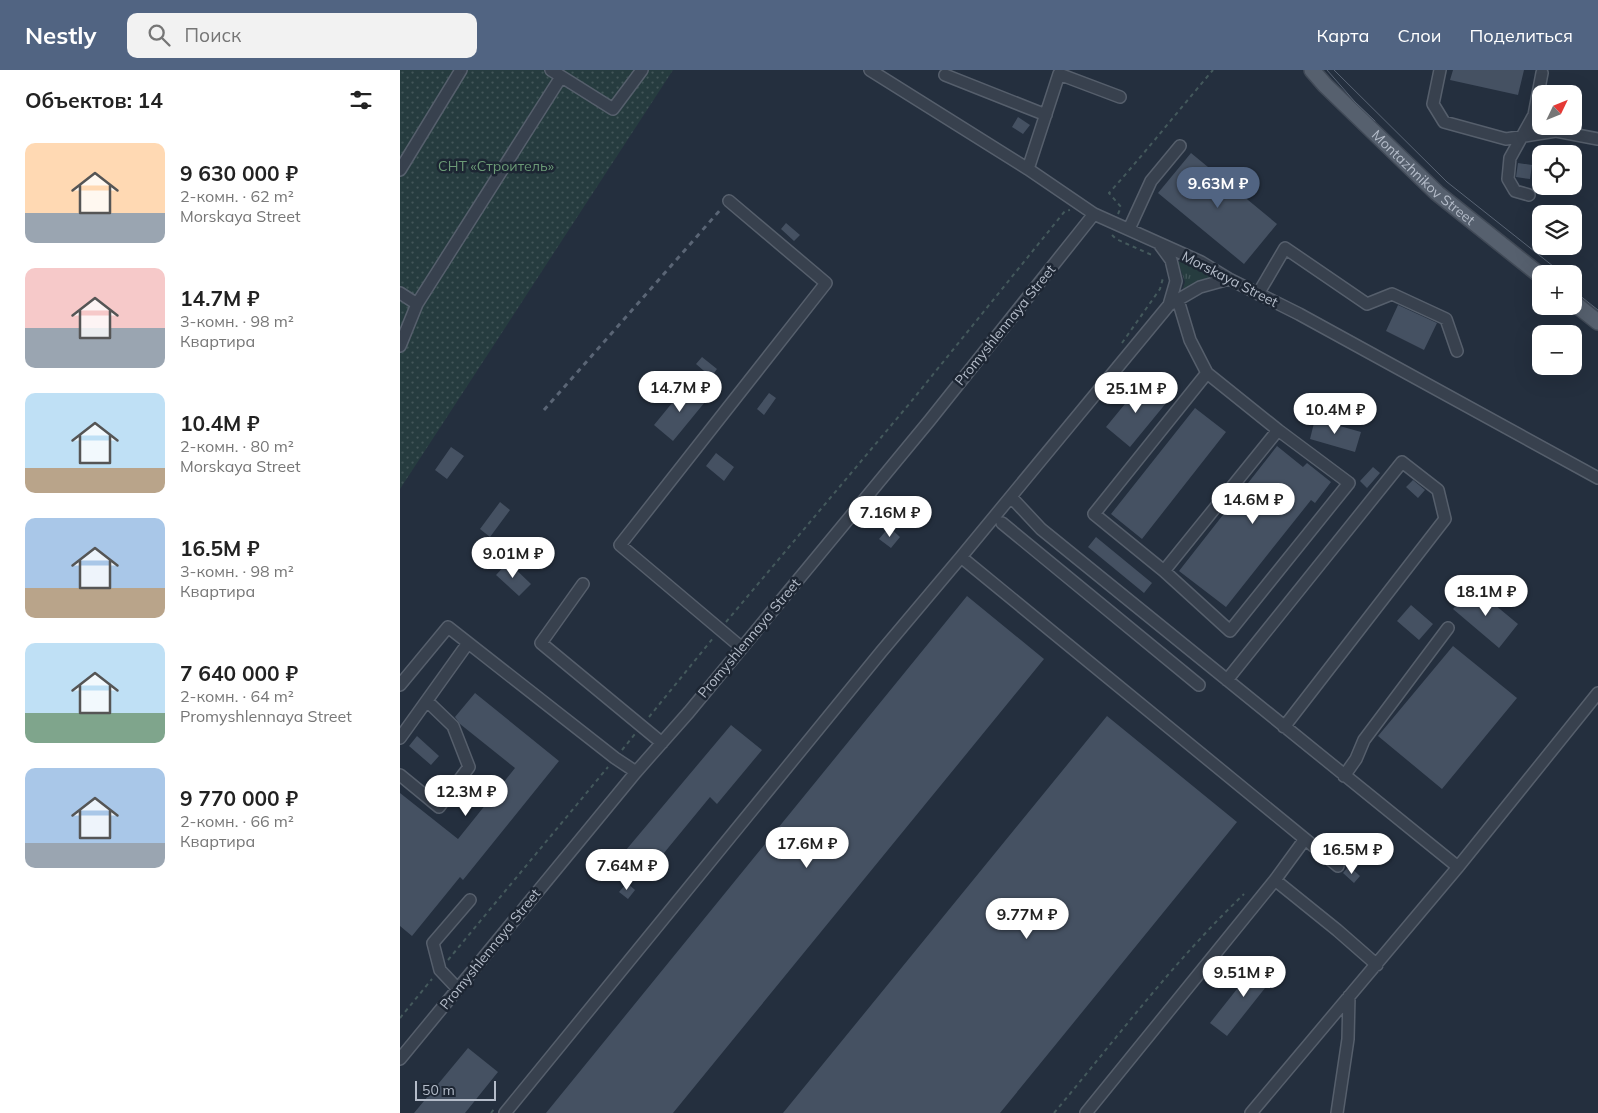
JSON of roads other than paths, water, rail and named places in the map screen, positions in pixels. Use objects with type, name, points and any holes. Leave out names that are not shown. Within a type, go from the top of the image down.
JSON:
[{"type":"main road","name":"Montazhnikov Street","points":[[1312,70],[1325,85],[1437,193],[1532,269]]},
{"type":"main road","points":[[1582,309],[1598,322]]},
{"type":"street","points":[[400,170],[462,70]]},
{"type":"street","points":[[551,70],[614,109],[642,70]]},
{"type":"street","name":"Morskaya Street","points":[[870,70],[1028,169],[1094,214],[1201,262],[1229,279],[1299,314],[1598,478]]},
{"type":"street","points":[[1440,70],[1433,104],[1444,122],[1506,139],[1556,131],[1598,139]]},
{"type":"street","points":[[1529,195],[1514,191],[1508,179],[1510,158],[1534,115],[1542,73]]},
{"type":"street","points":[[1028,169],[1059,74],[1120,97]]},
{"type":"street","points":[[945,75],[1046,115]]},
{"type":"street","points":[[400,346],[417,304],[561,77]]},
{"type":"street","points":[[1129,230],[1151,181],[1180,146]]},
{"type":"street","points":[[729,201],[826,283],[620,545],[742,648]]},
{"type":"street","name":"Promyshlennaya Street","points":[[400,1059],[636,772],[742,648],[930,420],[1094,214]]},
{"type":"street","points":[[1158,243],[1171,260],[1176,281],[1173,302],[1207,373],[1348,483],[1230,631],[1164,572],[1094,514],[1207,373]]},
{"type":"street","points":[[1258,294],[1285,248],[1367,304],[1392,294],[1446,319],[1457,350]]},
{"type":"street","points":[[501,1109],[1173,302],[1200,288],[1229,279]]},
{"type":"street","points":[[400,293],[417,304]]},
{"type":"street","points":[[1164,572],[1278,430]]},
{"type":"street","points":[[1227,680],[1402,462],[1438,490],[1445,519],[1284,727]]},
{"type":"street","points":[[1011,497],[1041,529],[1458,867]]},
{"type":"street","points":[[1002,523],[1199,685]]},
{"type":"street","points":[[961,557],[1338,866]]},
{"type":"street","points":[[583,584],[542,643],[662,743]]},
{"type":"street","points":[[1127,626],[1140,610]]},
{"type":"street","points":[[400,685],[448,627],[615,758],[636,772]]},
{"type":"street","points":[[1344,776],[1356,759],[1364,740],[1448,628]]},
{"type":"street","points":[[400,738],[468,643]]},
{"type":"street","points":[[1251,1113],[1458,867],[1598,693]]},
{"type":"street","points":[[400,775],[439,807],[469,767],[453,726],[427,701]]},
{"type":"street","points":[[1086,1113],[1275,880],[1305,839]]},
{"type":"street","points":[[1275,880],[1337,930],[1376,965]]},
{"type":"street","points":[[457,988],[440,970],[433,942],[470,900]]},
{"type":"street","points":[[1337,1113],[1348,1040],[1349,996]]},
{"type":"tram line","points":[[1327,70],[1355,102],[1375,121]]},
{"type":"tram line","points":[[1334,70],[1447,182],[1552,265]]},
{"type":"tram line","points":[[1582,297],[1598,310]]},
{"type":"railway","points":[[544,410],[721,209]]},
{"type":"park label","name":"СНТ «Строитель»","points":[[496,166]]}]
